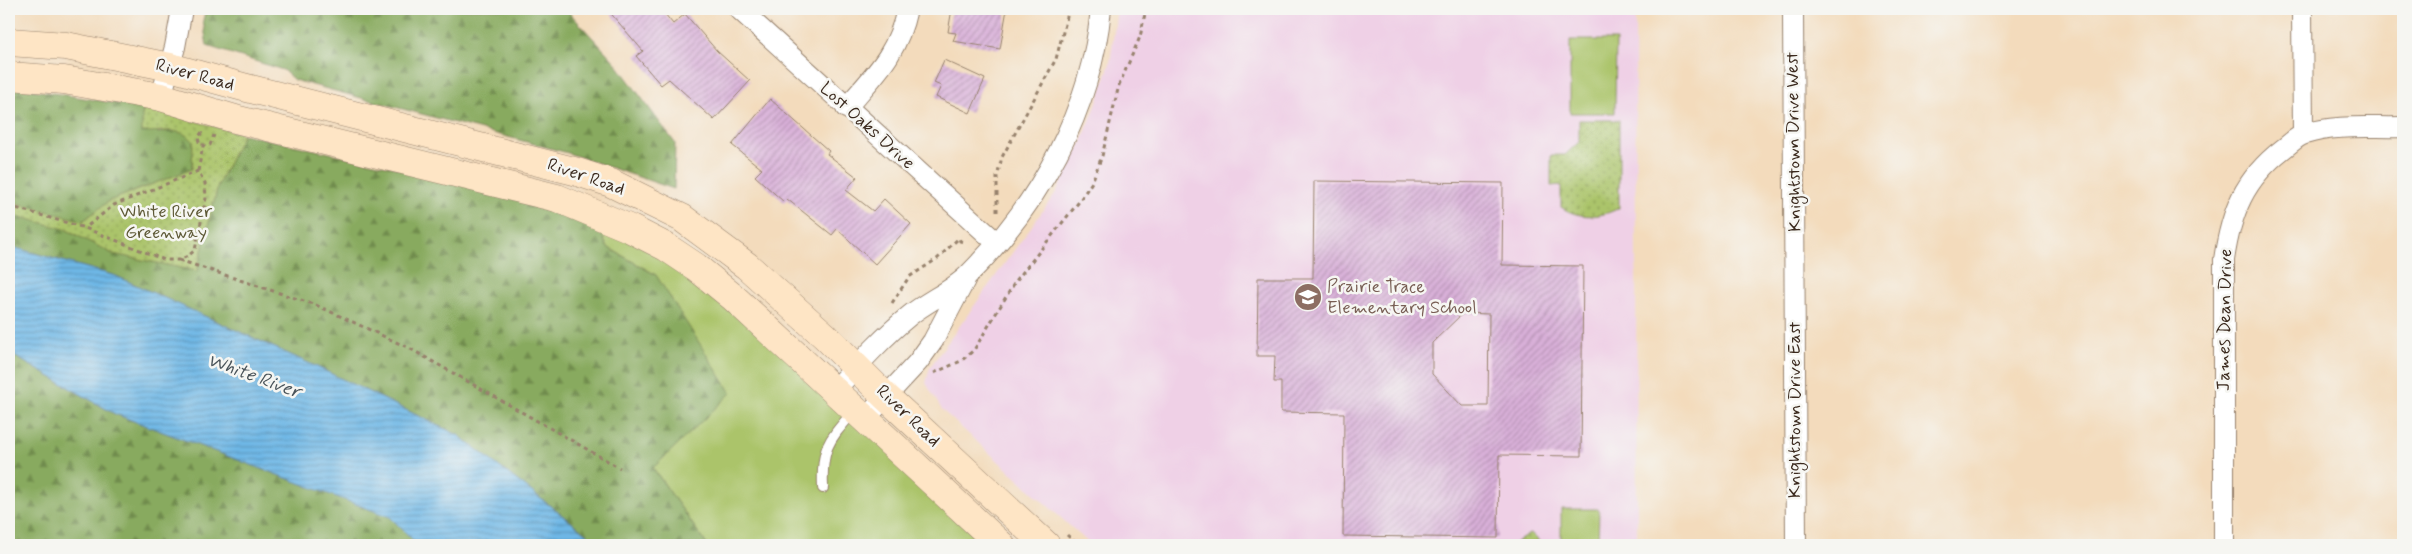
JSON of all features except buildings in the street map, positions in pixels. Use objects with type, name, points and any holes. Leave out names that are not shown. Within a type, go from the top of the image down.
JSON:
[{"type":"main road","name":"River Road","points":[[9,42],[66,46],[170,67],[574,170],[611,183],[682,218],[754,273],[1046,545]]},
{"type":"main road","name":"River Road","points":[[9,76],[64,80],[161,97],[235,119],[557,198],[600,215],[666,247],[696,267],[734,298],[1001,545]]},
{"type":"street","points":[[161,97],[170,67],[182,9]]},
{"type":"street","name":"Lost Oaks Drive","points":[[739,9],[997,243]]},
{"type":"street","points":[[846,108],[888,60],[902,31],[907,9]]},
{"type":"street","points":[[834,391],[856,366],[909,316],[967,276],[1020,218],[1044,181],[1066,139],[1094,59],[1101,9]]},
{"type":"street","name":"Knightstown Drive West","points":[[1793,9],[1795,275]]},
{"type":"street","points":[[2302,9],[2303,134],[2346,128],[2403,128]]},
{"type":"street","name":"James Dean Drive","points":[[2224,545],[2224,260],[2228,232],[2237,204],[2256,176],[2270,160],[2303,134]]},
{"type":"street","name":"Knightstown Drive East","points":[[1795,275],[1796,545]]},
{"type":"street","points":[[860,414],[886,397],[918,362],[933,341],[967,276]]},
{"type":"lane","points":[[823,488],[822,462],[829,440],[860,414]]},
{"type":"path","points":[[887,310],[914,272],[937,259],[959,238],[960,241],[965,242],[997,212],[997,177],[1002,157],[1056,60],[1069,9]]},
{"type":"path","points":[[930,374],[956,364],[974,350],[1015,282],[1078,203],[1092,182],[1102,156],[1119,85],[1140,38],[1146,9]]},
{"type":"path","points":[[179,260],[195,250],[206,198],[205,183],[198,171],[203,146]]},
{"type":"path","points":[[85,228],[114,205],[198,171]]},
{"type":"path","points":[[9,206],[85,228],[165,260],[179,260],[316,305],[409,348],[620,468]]},
{"type":"shaded area","name":"Prairie Trace Elementary School","points":[[1117,9],[1635,9],[1637,545],[1091,545],[942,410],[926,383],[930,367],[1057,191],[1080,146],[1097,103],[1110,63]]},
{"type":"green space","points":[[206,9],[566,9],[615,62],[675,143],[674,189],[568,153],[294,80],[283,70],[207,46],[203,20]]},
{"type":"green space","points":[[1570,40],[1616,40],[1615,113],[1570,113]]},
{"type":"green space","points":[[9,86],[145,108],[142,115],[158,133],[177,131],[185,134],[193,141],[192,169],[109,201],[83,221],[65,229],[113,254],[197,271],[218,185],[243,134],[592,211],[607,247],[656,275],[731,393],[653,468],[707,545],[596,545],[588,535],[458,435],[313,365],[116,276],[9,246]]},
{"type":"green space","name":"White River Greenway","points":[[145,108],[243,134],[218,185],[197,271],[113,254],[65,229],[9,214],[9,201],[83,221],[109,201],[192,169],[193,141],[175,131],[142,132],[142,115]]},
{"type":"green space","points":[[1579,120],[1619,120],[1619,208],[1605,214],[1590,216],[1568,211],[1561,207],[1561,185],[1551,186],[1551,155],[1565,155],[1579,142]]},
{"type":"green space","points":[[592,211],[666,247],[1001,545],[707,545],[653,468],[656,275],[607,247]]},
{"type":"green space","points":[[9,353],[115,414],[391,517],[418,545],[9,545]]},
{"type":"green space","points":[[1561,509],[1599,509],[1598,545],[1561,545]]},
{"type":"green space","points":[[1531,533],[1543,545],[1512,545]]},
{"type":"water","name":"White River","points":[[9,246],[116,276],[313,365],[458,435],[588,535],[596,545],[418,545],[390,517],[115,414],[9,353]]},
{"type":"place","name":"Prairie Trace Elementary School","points":[[1308,297]]}]
